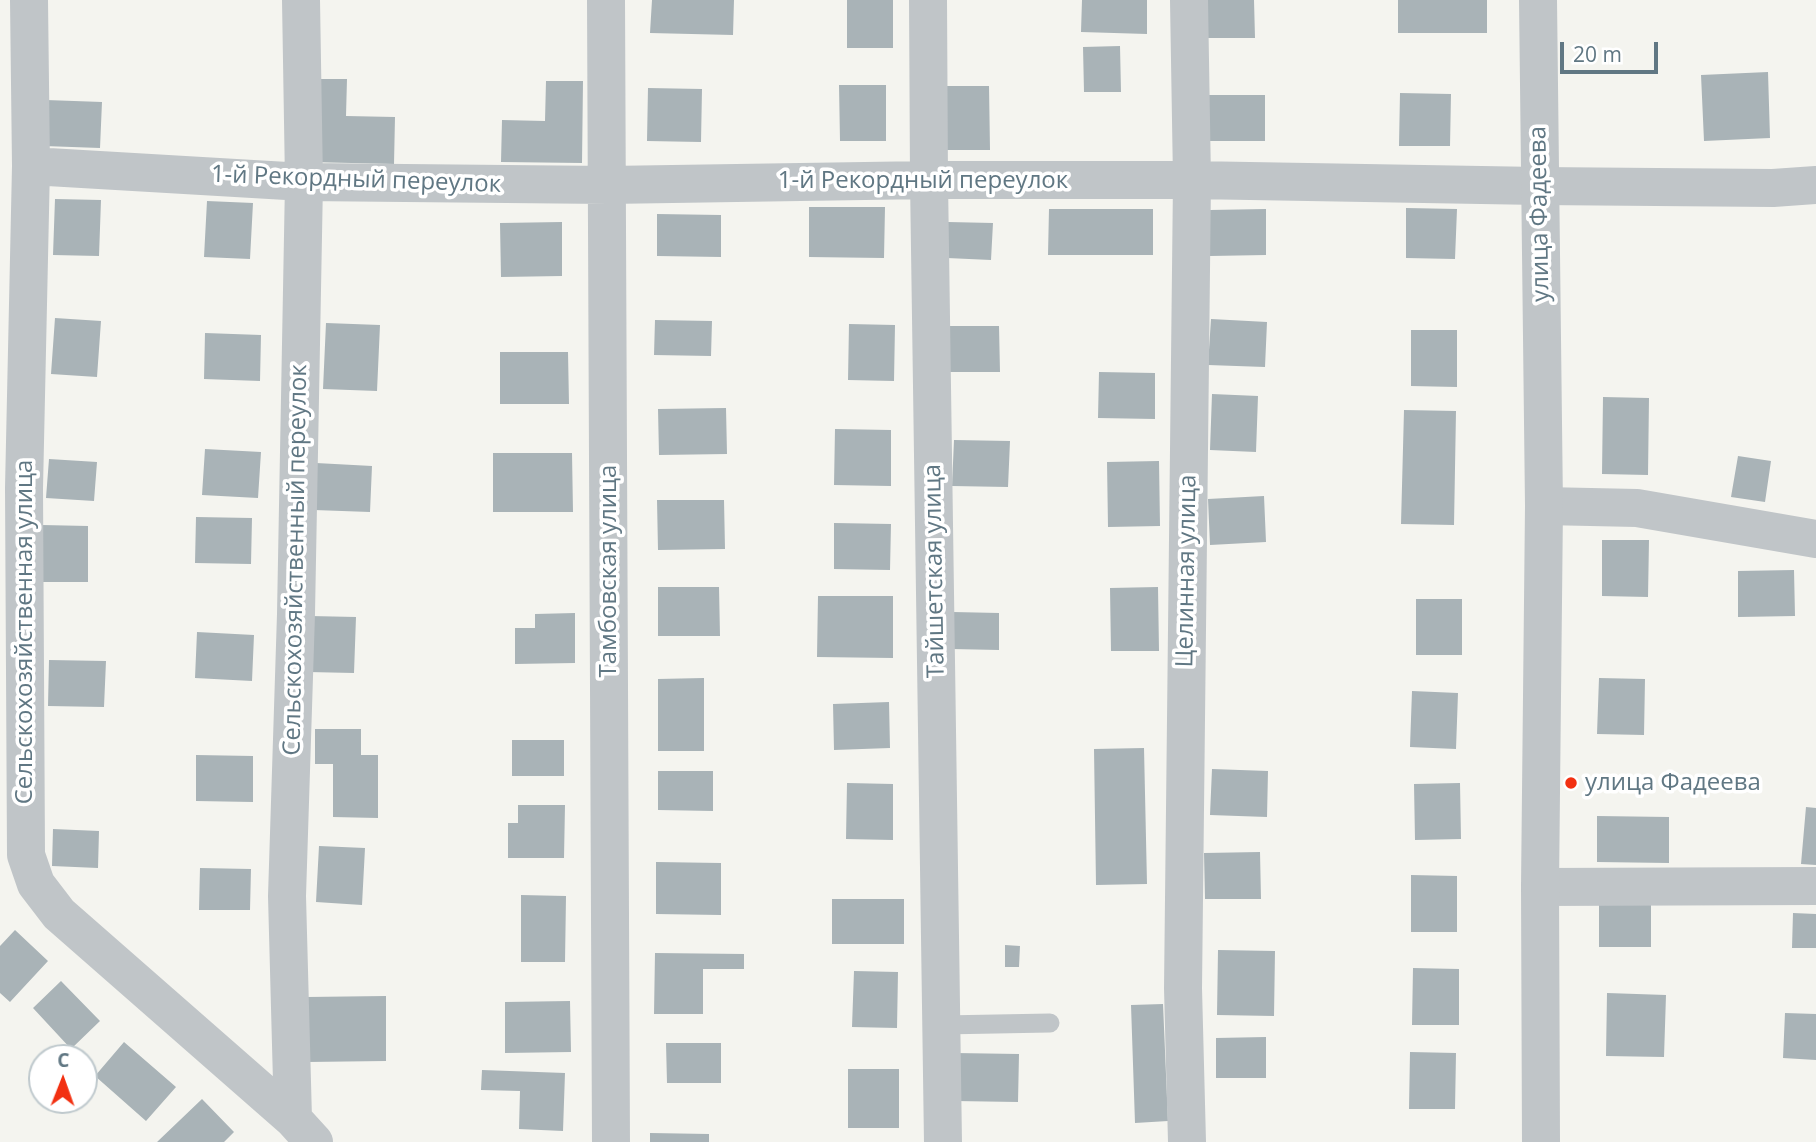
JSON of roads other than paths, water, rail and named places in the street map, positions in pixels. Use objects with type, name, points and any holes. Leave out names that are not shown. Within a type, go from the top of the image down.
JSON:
[{"type":"street","name":"Сельскохозяйственная улица","points":[[29,0],[31,166],[24,488],[26,855],[36,884],[60,914],[303,1131]]},
{"type":"street","name":"Сельскохозяйственный переулок","points":[[301,0],[304,182],[287,896],[303,1131]]},
{"type":"street","name":"Тамбовская улица","points":[[606,0],[611,1142]]},
{"type":"street","name":"Тайшетская улица","points":[[928,0],[943,1142]]},
{"type":"street","name":"Целинная улица","points":[[1187,1142],[1183,988],[1192,180],[1189,0]]},
{"type":"street","name":"улица Фадеева","points":[[1538,0],[1544,506],[1540,887],[1541,1142]]},
{"type":"street","name":"1-й Рекордный переулок","points":[[31,166],[304,182],[608,185],[929,180],[1192,180],[1773,188],[1816,185]]},
{"type":"street","points":[[1544,506],[1637,508],[1816,539]]},
{"type":"street","points":[[1540,887],[1816,886]]},
{"type":"lane","points":[[943,1025],[1050,1023]]},
{"type":"place","name":"улица Фадеева","points":[[1571,783]]}]
